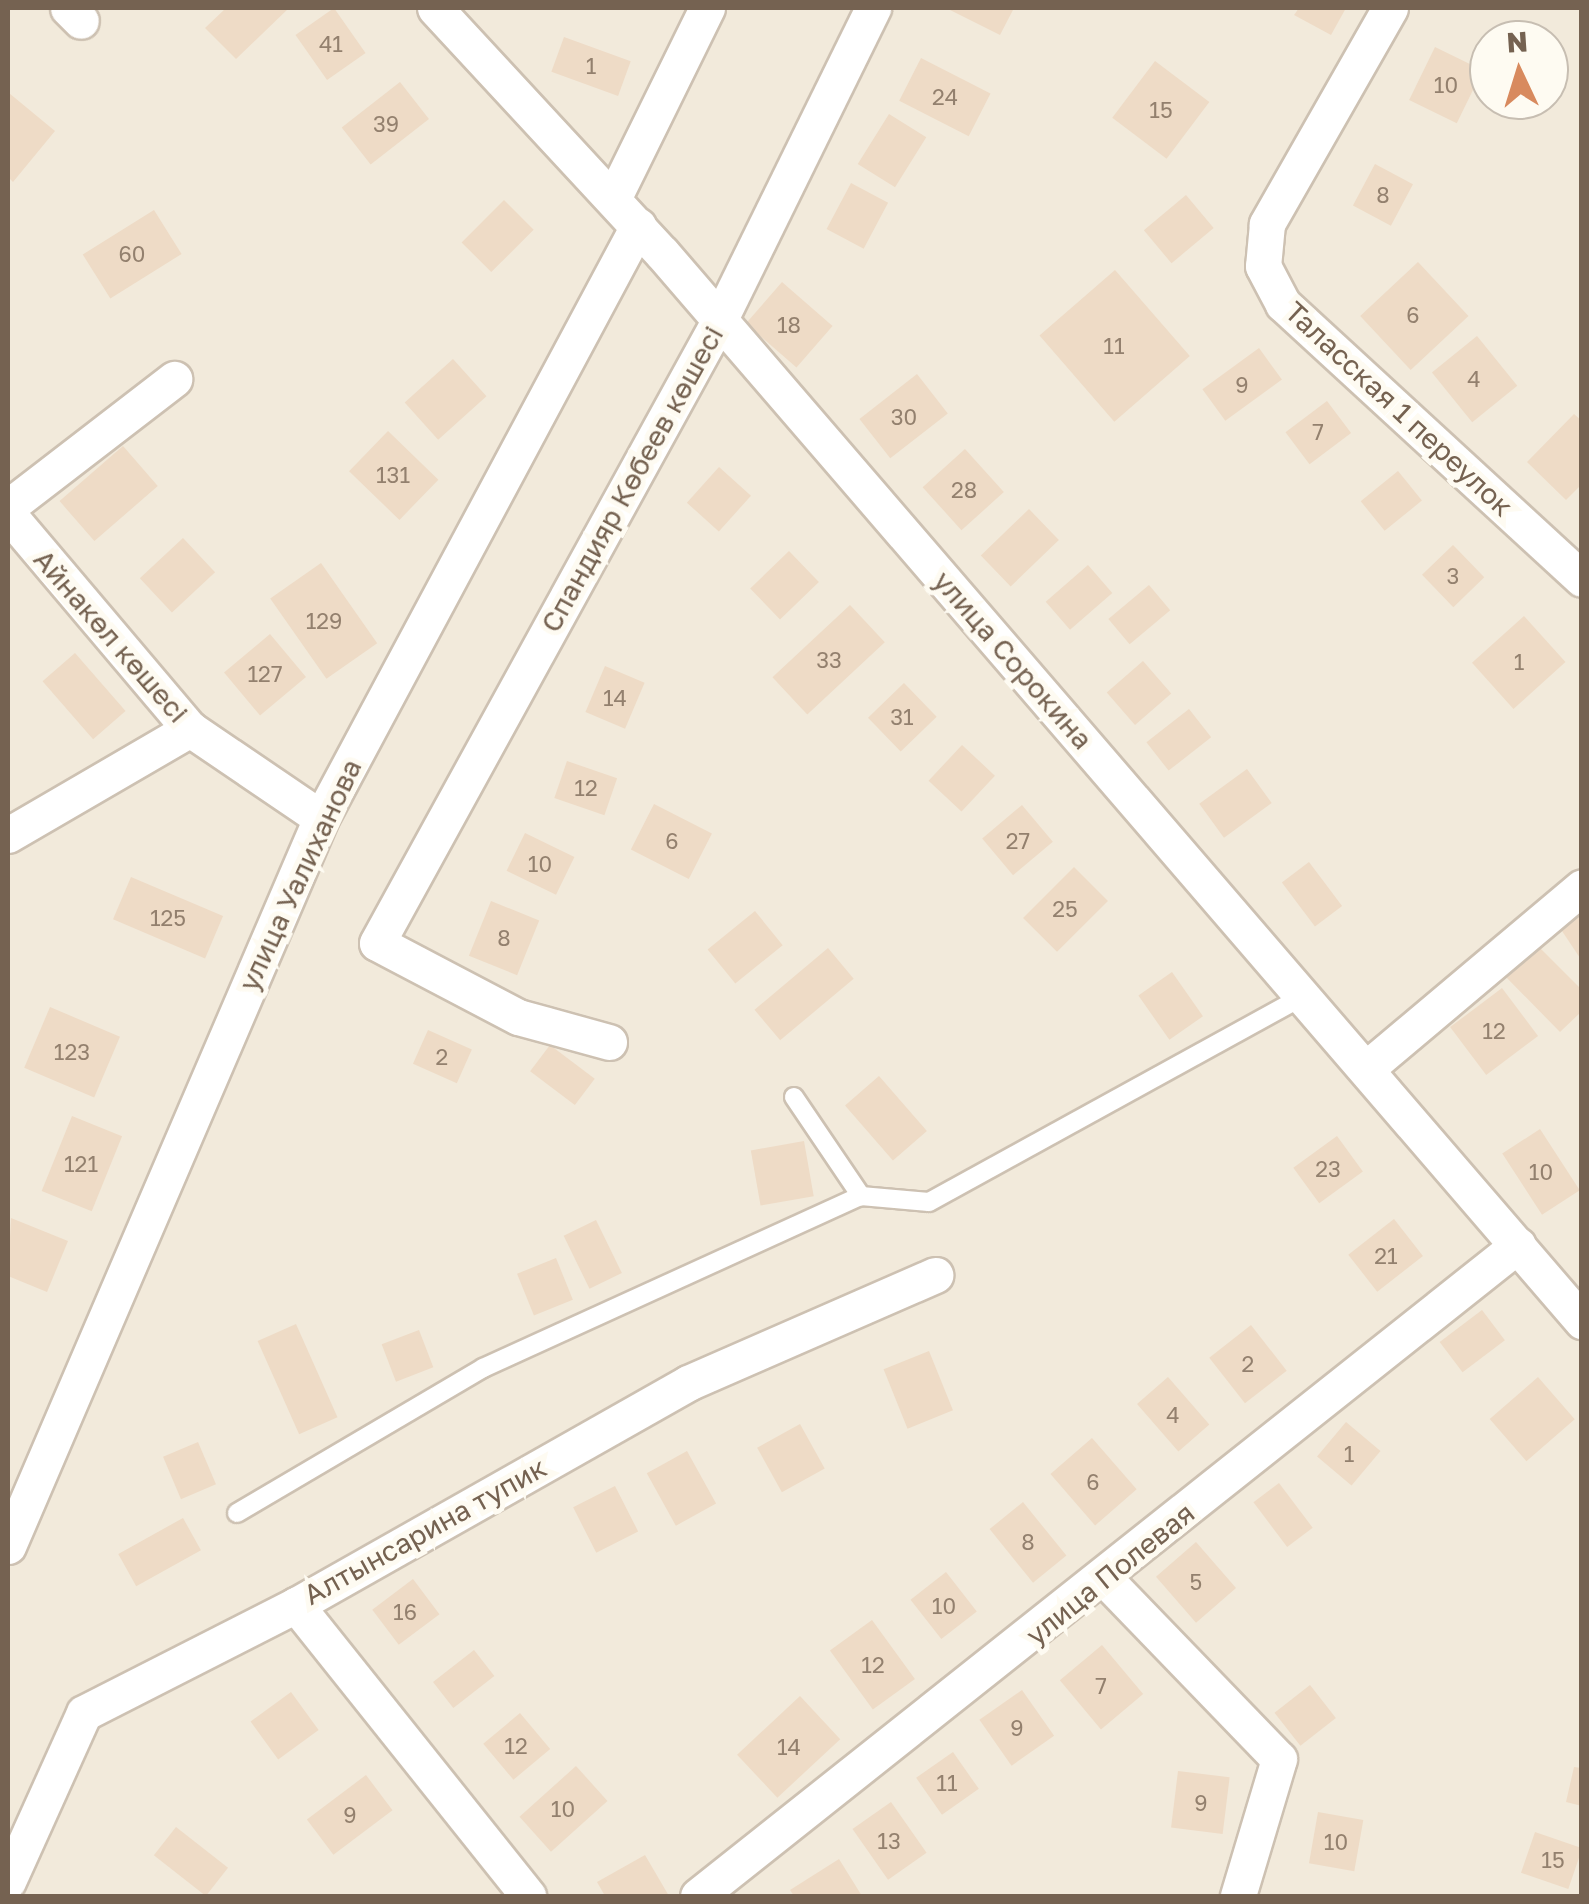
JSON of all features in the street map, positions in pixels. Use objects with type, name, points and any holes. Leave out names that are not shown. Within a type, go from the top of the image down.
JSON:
[{"type":"street","name":"улица Сорокина","points":[[435,8],[720,319],[1582,1321]]},
{"type":"street","points":[[613,199],[707,8]]},
{"type":"street","name":"Спандияр Көбеев көшесі","points":[[608,1042],[518,1017],[377,943],[720,319],[873,8]]},
{"type":"street","name":"Таласская 1 переулок","points":[[1390,8],[1267,224],[1263,266],[1283,304],[1582,579]]},
{"type":"street","name":"улица Уалиханова","points":[[8,1546],[321,818],[638,226]]},
{"type":"street","points":[[8,511],[174,379]]},
{"type":"street","name":"Айнакөл көшесі","points":[[8,511],[190,728],[321,818]]},
{"type":"street","points":[[8,835],[190,728]]},
{"type":"street","points":[[1366,1069],[1582,888]]},
{"type":"street","name":"улица Полевая","points":[[698,1896],[1105,1579],[1518,1245]]},
{"type":"street","name":"Алтынсарина тупик","points":[[8,1881],[84,1713],[296,1605],[688,1383],[935,1275]]},
{"type":"street","points":[[1105,1579],[1279,1759],[1238,1896]]},
{"type":"street","points":[[296,1605],[528,1896]]},
{"type":"lane","points":[[237,1513],[483,1368],[861,1196],[929,1202],[1303,996]]},
{"type":"lane","points":[[794,1096],[861,1196]]},
{"type":"shaded area","points":[[8,8],[1581,8],[1581,1896],[8,1896]]},
{"type":"building","points":[[226,8],[289,8],[236,59],[205,28]]},
{"type":"building","points":[[334,8],[366,53],[327,80],[295,35]]},
{"type":"building","points":[[946,8],[1014,8],[1000,35]]},
{"type":"building","points":[[1299,8],[1346,8],[1331,35],[1294,15]]},
{"type":"building","points":[[564,37],[631,61],[618,96],[551,72]]},
{"type":"building","points":[[1435,47],[1469,64],[1469,98],[1457,123],[1409,100]]},
{"type":"building","points":[[921,58],[990,93],[969,136],[899,101]]},
{"type":"building","points":[[1155,61],[1209,102],[1167,159],[1112,118]]},
{"type":"building","points":[[400,82],[429,119],[371,165],[342,128]]},
{"type":"building","points":[[9,93],[55,131],[13,182],[8,177]]},
{"type":"building","points":[[889,114],[926,137],[895,187],[858,164]]},
{"type":"building","points":[[1375,164],[1413,184],[1391,226],[1353,205]]},
{"type":"building","points":[[851,183],[888,203],[864,249],[827,229]]},
{"type":"building","points":[[1186,195],[1214,228],[1172,263],[1144,230]]},
{"type":"building","points":[[504,200],[534,230],[491,272],[462,242]]},
{"type":"building","points":[[154,210],[182,254],[110,299],[83,255]]},
{"type":"building","points":[[1418,262],[1468,316],[1411,370],[1360,316]]},
{"type":"building","points":[[1115,270],[1190,356],[1114,422],[1040,336]]},
{"type":"building","points":[[782,282],[833,326],[796,367],[746,324]]},
{"type":"building","points":[[1477,336],[1517,386],[1472,422],[1432,373]]},
{"type":"building","points":[[1259,348],[1282,380],[1225,421],[1202,389]]},
{"type":"building","points":[[453,359],[486,396],[438,440],[405,402]]},
{"type":"building","points":[[917,374],[948,413],[890,458],[859,419]]},
{"type":"building","points":[[1327,401],[1351,433],[1310,464],[1285,432]]},
{"type":"building","points":[[1574,414],[1582,421],[1582,484],[1566,500],[1527,462]]},
{"type":"building","points":[[388,431],[438,480],[399,520],[349,471]]},
{"type":"building","points":[[123,446],[158,486],[94,541],[60,501]]},
{"type":"building","points":[[965,449],[1004,492],[961,530],[923,487]]},
{"type":"building","points":[[719,467],[751,496],[719,531],[687,503]]},
{"type":"building","points":[[1398,471],[1422,501],[1385,531],[1361,501]]},
{"type":"building","points":[[1029,509],[1059,540],[1011,586],[981,556]]},
{"type":"building","points":[[183,538],[215,572],[172,613],[140,578]]},
{"type":"building","points":[[1453,545],[1484,577],[1453,607],[1422,575]]},
{"type":"building","points":[[789,551],[819,582],[780,619],[750,589]]},
{"type":"building","points":[[321,563],[377,643],[326,679],[270,599]]},
{"type":"building","points":[[1088,565],[1112,593],[1070,630],[1046,602]]},
{"type":"building","points":[[1149,585],[1170,610],[1130,644],[1108,619]]},
{"type":"building","points":[[850,605],[885,642],[807,715],[772,677]]},
{"type":"building","points":[[1524,616],[1565,662],[1513,709],[1472,663]]},
{"type":"building","points":[[270,634],[306,677],[260,715],[224,673]]},
{"type":"building","points":[[75,653],[126,711],[93,739],[43,681]]},
{"type":"building","points":[[1143,661],[1171,693],[1135,725],[1107,692]]},
{"type":"building","points":[[605,666],[645,683],[625,729],[585,712]]},
{"type":"building","points":[[904,683],[937,717],[901,752],[868,718]]},
{"type":"building","points":[[1189,709],[1211,737],[1169,771],[1146,742]]},
{"type":"building","points":[[962,745],[995,776],[961,812],[929,781]]},
{"type":"building","points":[[567,761],[617,778],[604,815],[554,798]]},
{"type":"building","points":[[1247,769],[1272,803],[1224,838],[1199,804]]},
{"type":"building","points":[[654,804],[712,834],[689,879],[631,849]]},
{"type":"building","points":[[1022,805],[1053,842],[1013,875],[982,838]]},
{"type":"building","points":[[525,833],[574,857],[556,895],[507,871]]},
{"type":"building","points":[[1309,862],[1342,906],[1315,926],[1282,882]]},
{"type":"building","points":[[1074,867],[1108,901],[1057,952],[1023,918]]},
{"type":"building","points":[[131,877],[223,916],[205,958],[113,919]]},
{"type":"building","points":[[491,901],[539,920],[517,975],[469,956]]},
{"type":"building","points":[[1582,904],[1582,961],[1556,922]]},
{"type":"building","points":[[755,911],[783,945],[735,984],[708,949]]},
{"type":"building","points":[[1535,943],[1582,990],[1582,1011],[1560,1032],[1503,974]]},
{"type":"building","points":[[828,948],[854,979],[780,1040],[754,1010]]},
{"type":"building","points":[[1172,972],[1203,1016],[1169,1040],[1138,996]]},
{"type":"building","points":[[1502,988],[1538,1036],[1486,1075],[1450,1027]]},
{"type":"building","points":[[50,1007],[120,1037],[94,1097],[24,1068]]},
{"type":"building","points":[[428,1030],[472,1050],[457,1083],[413,1064]]},
{"type":"building","points":[[550,1045],[595,1079],[575,1105],[530,1071]]},
{"type":"building","points":[[879,1076],[927,1131],[893,1161],[845,1106]]},
{"type":"building","points":[[72,1116],[122,1136],[92,1211],[42,1191]]},
{"type":"building","points":[[1540,1129],[1580,1190],[1542,1215],[1502,1154]]},
{"type":"building","points":[[1337,1136],[1363,1172],[1319,1203],[1293,1168]]},
{"type":"building","points":[[804,1141],[814,1196],[761,1206],[751,1150]]},
{"type":"building","points":[[11,1218],[68,1241],[47,1292],[8,1276]]},
{"type":"building","points":[[1394,1219],[1423,1256],[1377,1292],[1348,1255]]},
{"type":"building","points":[[596,1220],[622,1273],[590,1289],[564,1236]]},
{"type":"building","points":[[556,1258],[573,1300],[534,1315],[517,1274]]},
{"type":"building","points":[[1482,1310],[1505,1340],[1463,1372],[1440,1342]]},
{"type":"building","points":[[296,1324],[337,1417],[299,1434],[258,1341]]},
{"type":"building","points":[[1251,1325],[1287,1371],[1245,1403],[1209,1358]]},
{"type":"building","points":[[419,1330],[433,1367],[396,1382],[382,1344]]},
{"type":"building","points":[[929,1351],[953,1410],[908,1429],[884,1369]]},
{"type":"building","points":[[1168,1377],[1209,1425],[1178,1451],[1137,1404]]},
{"type":"building","points":[[1538,1377],[1575,1419],[1526,1461],[1490,1419]]},
{"type":"building","points":[[1346,1422],[1380,1451],[1352,1485],[1317,1456]]},
{"type":"building","points":[[800,1424],[825,1469],[782,1492],[757,1448]]},
{"type":"building","points":[[1092,1438],[1137,1489],[1095,1525],[1050,1474]]},
{"type":"building","points":[[198,1442],[216,1484],[181,1499],[163,1457]]},
{"type":"building","points":[[687,1451],[716,1503],[676,1526],[647,1473]]},
{"type":"building","points":[[1279,1483],[1313,1528],[1287,1547],[1253,1502]]},
{"type":"building","points":[[615,1486],[638,1531],[596,1553],[573,1507]]},
{"type":"building","points":[[1023,1502],[1066,1556],[1033,1583],[990,1529]]},
{"type":"building","points":[[183,1518],[201,1550],[136,1586],[118,1554]]},
{"type":"building","points":[[1196,1542],[1236,1588],[1196,1623],[1156,1577]]},
{"type":"building","points":[[946,1572],[977,1611],[941,1639],[911,1600]]},
{"type":"building","points":[[413,1579],[439,1614],[399,1645],[372,1610]]},
{"type":"building","points":[[872,1620],[915,1679],[873,1710],[830,1651]]},
{"type":"building","points":[[1102,1645],[1143,1694],[1101,1729],[1060,1680]]},
{"type":"building","points":[[474,1650],[494,1676],[453,1708],[433,1682]]},
{"type":"building","points":[[1310,1685],[1336,1718],[1300,1746],[1275,1713]]},
{"type":"building","points":[[1022,1690],[1054,1736],[1012,1766],[979,1720]]},
{"type":"building","points":[[291,1692],[319,1730],[278,1759],[251,1721]]},
{"type":"building","points":[[800,1696],[840,1739],[777,1798],[737,1755]]},
{"type":"building","points":[[520,1713],[550,1749],[513,1780],[483,1744]]},
{"type":"building","points":[[953,1752],[979,1789],[942,1815],[916,1778]]},
{"type":"building","points":[[576,1766],[607,1801],[551,1852],[520,1817]]},
{"type":"building","points":[[1574,1767],[1582,1768],[1582,1806],[1566,1802]]},
{"type":"building","points":[[1178,1771],[1230,1777],[1223,1834],[1171,1828]]},
{"type":"building","points":[[366,1775],[392,1810],[333,1855],[307,1820]]},
{"type":"building","points":[[891,1802],[927,1853],[888,1880],[852,1829]]},
{"type":"building","points":[[1318,1812],[1363,1820],[1354,1871],[1309,1863]]},
{"type":"building","points":[[176,1827],[228,1868],[206,1896],[154,1855]]},
{"type":"building","points":[[1535,1832],[1582,1848],[1568,1889],[1521,1873]]},
{"type":"building","points":[[645,1855],[669,1896],[605,1896],[597,1882]]},
{"type":"building","points":[[839,1859],[862,1896],[794,1896],[790,1890]]}]
